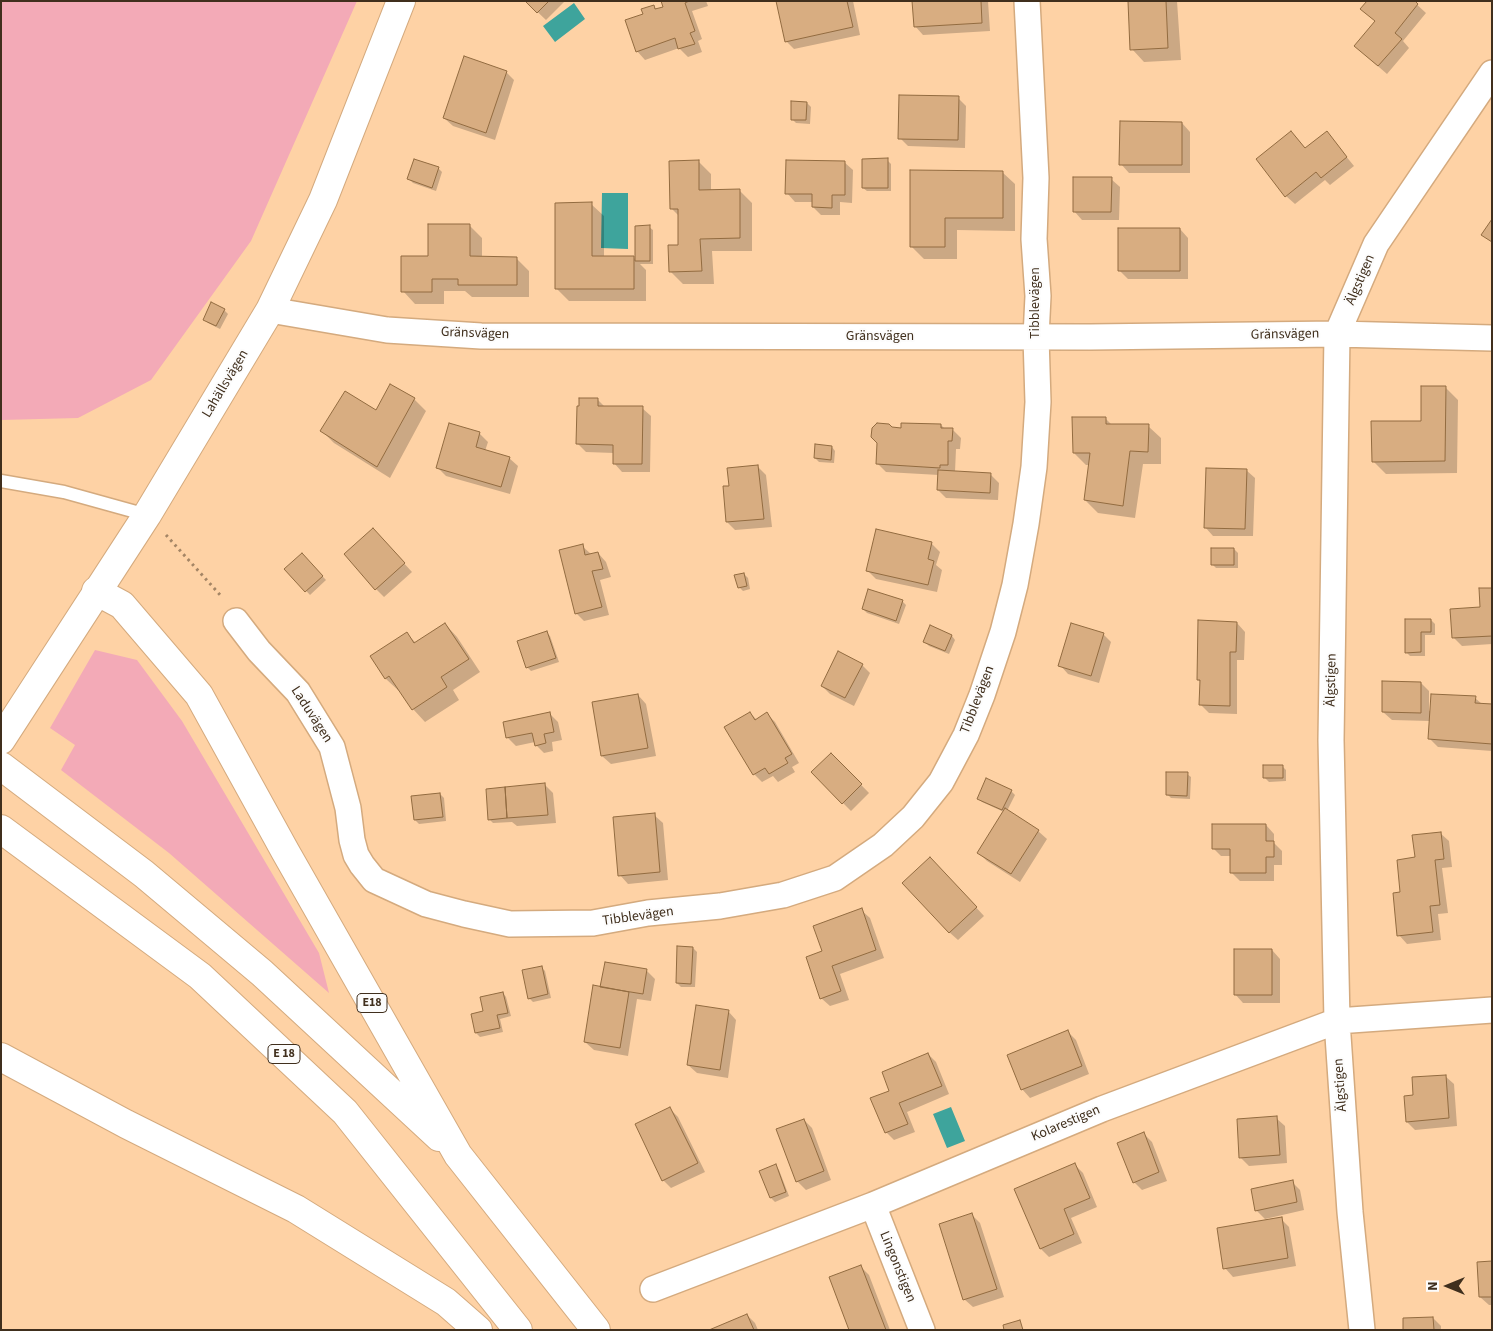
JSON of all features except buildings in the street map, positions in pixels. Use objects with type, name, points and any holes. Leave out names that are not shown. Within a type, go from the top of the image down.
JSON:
[{"type":"main road","name":"Lahällsvägen","points":[[1,740],[147,515],[270,310],[323,200],[401,1]]},
{"type":"main road","name":"E18","points":[[96,591],[122,605],[200,696],[290,860],[458,1155]]},
{"type":"main road","points":[[1,766],[144,874],[262,973],[458,1155],[596,1330]]},
{"type":"main road","name":"E 18","points":[[1,829],[200,976],[346,1112],[518,1330]]},
{"type":"main road","points":[[1,1057],[126,1124],[296,1209],[446,1302],[478,1330]]},
{"type":"street","name":"Tibblevägen","points":[[374,880],[426,904],[510,924],[593,924],[648,913],[720,906],[782,895],[836,878],[883,845],[913,817],[941,782],[966,735],[976,711],[1003,632],[1015,585],[1034,467],[1038,402],[1036,337],[1038,296],[1034,239],[1036,178],[1027,1]]},
{"type":"street","name":"Älgstigen","points":[[1362,1330],[1350,1212],[1337,1021],[1331,740],[1337,334],[1376,244],[1492,73]]},
{"type":"street","name":"Gränsvägen","points":[[270,310],[386,330],[482,336],[1036,337],[1337,334],[1492,338]]},
{"type":"street","name":"Laduvägen","points":[[236,621],[259,651],[298,692],[332,747],[348,808],[356,855],[374,880]]},
{"type":"street","name":"Kolarestigen","points":[[653,1289],[873,1205],[1102,1109],[1337,1021],[1492,1010]]},
{"type":"street","name":"Lingonstigen","points":[[873,1205],[922,1330]]},
{"type":"lane","points":[[1,481],[64,492],[147,515]]},
{"type":"path","points":[[147,515],[226,602],[236,621]]},
{"type":"shaded area","points":[[1,1],[357,1],[251,241],[151,380],[78,418],[1,420]]},
{"type":"shaded area","points":[[95,650],[137,660],[182,721],[319,953],[329,993],[169,853],[61,770],[75,745],[50,728]]},
{"type":"water","points":[[574,3],[585,19],[555,42],[543,26]]},
{"type":"water","points":[[602,193],[628,193],[628,249],[601,248]]},
{"type":"water","points":[[951,1107],[965,1141],[947,1148],[933,1114]]}]
